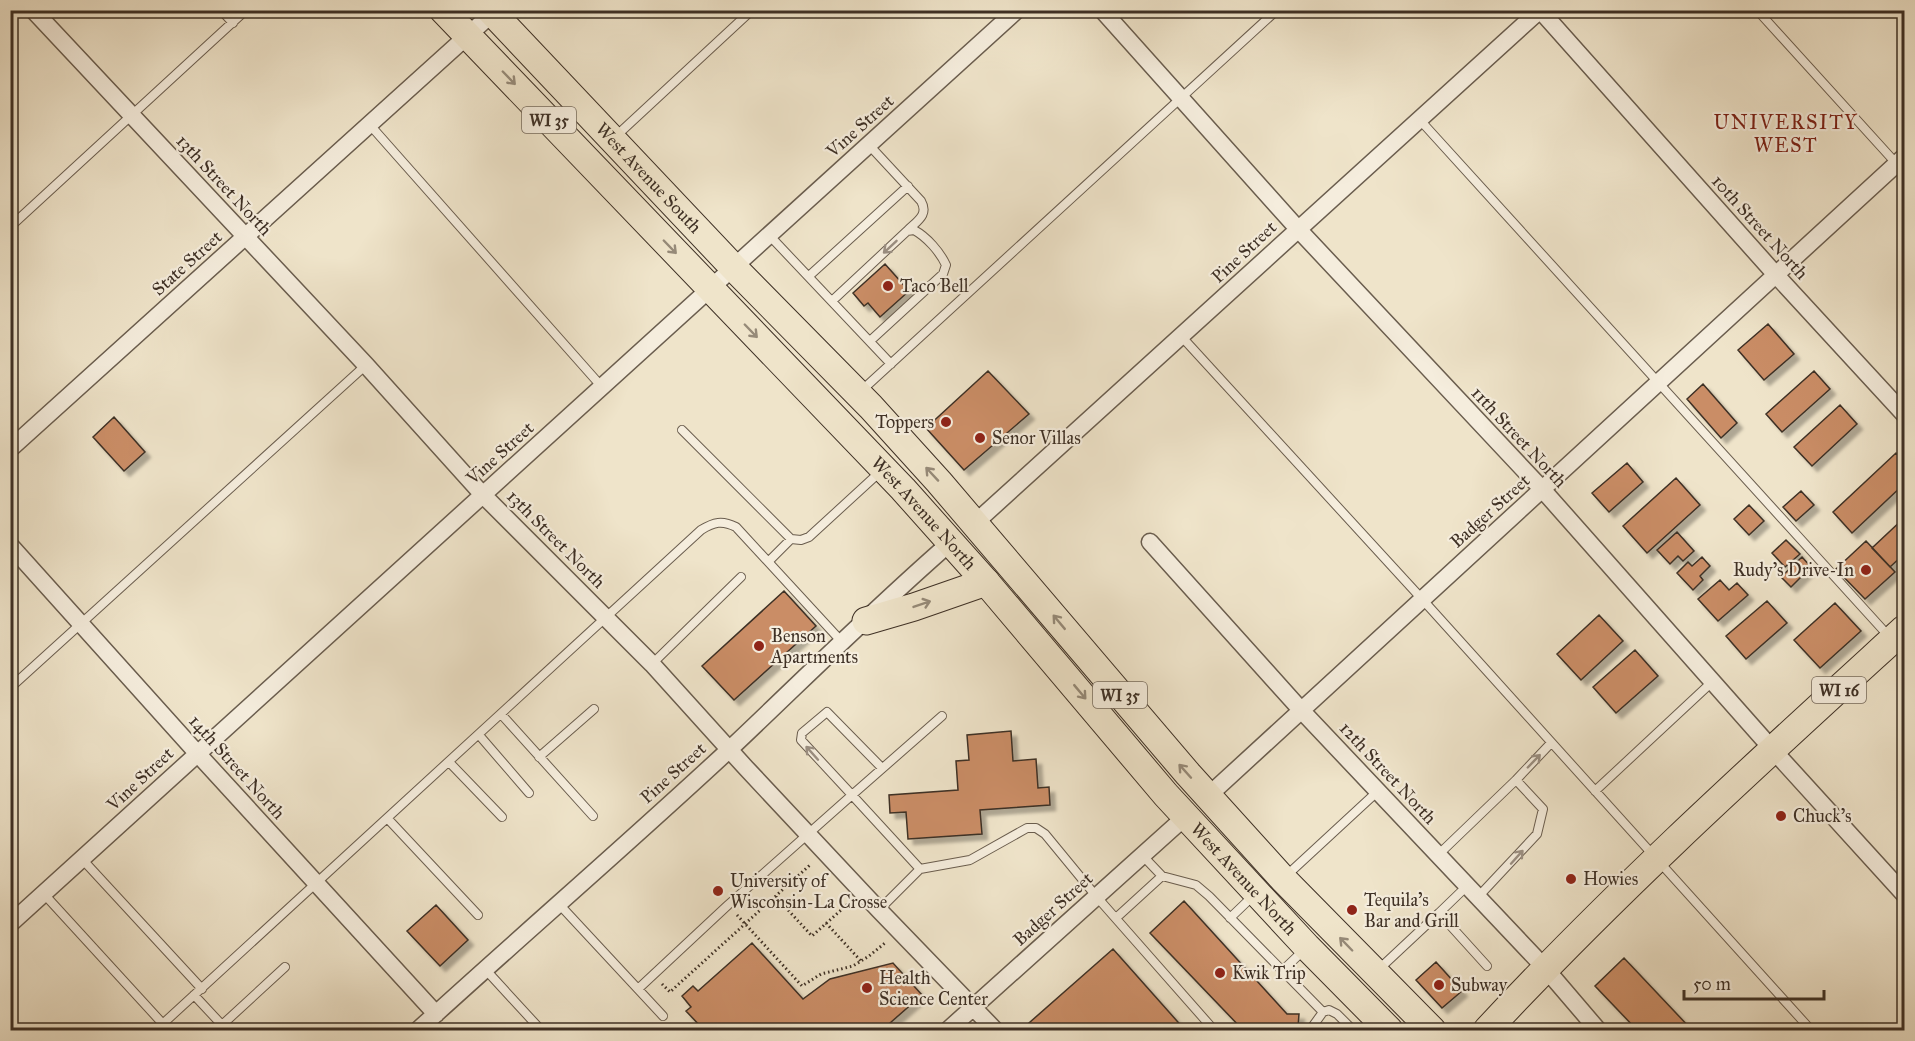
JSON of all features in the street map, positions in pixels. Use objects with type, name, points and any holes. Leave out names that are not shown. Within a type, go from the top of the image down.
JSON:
[{"type":"main road","name":"West Avenue North","points":[[443,10],[951,542],[1185,817],[1307,947],[1389,1030]]},
{"type":"main road","name":"West Avenue South","points":[[493,11],[734,267]]},
{"type":"main road","name":"West Avenue North","points":[[734,267],[932,473],[1208,796],[1283,879],[1432,1030]]},
{"type":"main road","points":[[866,621],[986,582]]},
{"type":"main road","name":"WI 16","points":[[1487,1030],[1545,968],[1656,858],[1773,750],[1901,641]]},
{"type":"street","name":"13th Street North","points":[[33,10],[366,365],[483,495],[652,664],[879,910],[972,1007]]},
{"type":"street","name":"Vine Street","points":[[10,924],[1017,10]]},
{"type":"street","name":"11th Street North","points":[[1102,10],[1298,229],[1542,489],[1712,682],[1905,894]]},
{"type":"street","name":"State Street","points":[[10,449],[370,125],[493,11]]},
{"type":"street","name":"Pine Street","points":[[975,523],[1540,11]]},
{"type":"street","name":"10th Street North","points":[[1540,11],[1776,275],[1905,414]]},
{"type":"street","name":"Badger Street","points":[[1208,796],[1776,275],[1902,164]]},
{"type":"street","name":"Pine Street","points":[[418,1030],[729,749],[866,621],[898,587],[951,542]]},
{"type":"street","name":"12th Street North","points":[[1150,542],[1301,710],[1545,968],[1598,1030]]},
{"type":"street","name":"14th Street North","points":[[10,545],[436,1014]]},
{"type":"street","name":"Badger Street","points":[[948,1030],[1185,817]]},
{"type":"street","points":[[972,1007],[995,1030]]},
{"type":"lane","points":[[221,10],[233,23]]},
{"type":"lane","points":[[10,227],[246,10]]},
{"type":"lane","points":[[613,140],[752,10]]},
{"type":"lane","points":[[858,394],[1278,10]]},
{"type":"lane","points":[[1757,10],[1902,164]]},
{"type":"lane","points":[[1419,119],[1658,383],[1901,641]]},
{"type":"lane","points":[[370,125],[602,387]]},
{"type":"lane","points":[[832,301],[924,215],[925,207],[921,201],[869,145]]},
{"type":"lane","points":[[808,276],[908,186]]},
{"type":"lane","points":[[870,341],[943,274],[946,265],[942,257],[921,233],[914,230],[907,231]]},
{"type":"lane","points":[[769,235],[891,364]]},
{"type":"lane","points":[[1181,336],[1811,1030]]},
{"type":"lane","points":[[10,688],[366,365]]},
{"type":"lane","points":[[682,430],[791,539],[801,540],[809,537],[883,469]]},
{"type":"lane","points":[[156,1030],[701,530],[712,523],[724,521],[736,527],[842,642]]},
{"type":"lane","points":[[769,561],[791,539]]},
{"type":"lane","points":[[652,664],[741,577]]},
{"type":"lane","points":[[1595,790],[1712,682]]},
{"type":"lane","points":[[539,757],[594,709]]},
{"type":"lane","points":[[882,768],[828,712],[802,733],[801,740],[920,869]]},
{"type":"lane","points":[[501,714],[593,816]]},
{"type":"lane","points":[[638,989],[808,833],[942,716]]},
{"type":"lane","points":[[479,735],[529,793]]},
{"type":"lane","points":[[1438,855],[1551,743]]},
{"type":"lane","points":[[449,762],[502,817]]},
{"type":"lane","points":[[1375,974],[1438,913],[1473,892],[1537,834],[1543,809],[1516,780]]},
{"type":"lane","points":[[1283,879],[1378,791]]},
{"type":"lane","points":[[387,819],[478,915]]},
{"type":"lane","points":[[879,910],[920,869],[970,860],[1027,828],[1036,828],[1045,834],[1096,896],[1214,1030]]},
{"type":"lane","points":[[1142,855],[1162,876],[1196,885],[1323,1012]]},
{"type":"lane","points":[[82,859],[202,989]]},
{"type":"lane","points":[[1116,918],[1162,876]]},
{"type":"lane","points":[[1230,918],[1257,893]]},
{"type":"lane","points":[[44,894],[163,1023]]},
{"type":"lane","points":[[558,903],[663,1016]]},
{"type":"lane","points":[[1438,913],[1487,966]]},
{"type":"lane","points":[[1282,971],[1307,947]]},
{"type":"lane","points":[[194,995],[219,1028],[285,968]]},
{"type":"lane","points":[[485,969],[541,1030]]},
{"type":"lane","points":[[1312,1030],[1323,1012],[1329,1010],[1337,1014],[1353,1030]]},
{"type":"path","points":[[653,974],[670,992],[811,864]]},
{"type":"path","points":[[776,897],[812,936],[848,904]]},
{"type":"path","points":[[728,905],[802,986],[821,974],[853,966],[885,943]]},
{"type":"path","points":[[826,923],[861,961]]},
{"type":"building","points":[[885,264],[909,291],[880,317],[868,303],[864,306],[853,293]]},
{"type":"building","points":[[1768,324],[1794,354],[1764,380],[1738,350]]},
{"type":"building","points":[[988,371],[1029,414],[964,470],[926,428]]},
{"type":"building","points":[[1814,371],[1830,389],[1782,432],[1766,414]]},
{"type":"building","points":[[1703,384],[1737,423],[1721,438],[1687,399]]},
{"type":"building","points":[[1840,405],[1857,424],[1812,466],[1794,447]]},
{"type":"building","points":[[114,417],[145,452],[124,471],[93,437]]},
{"type":"building","points":[[1896,453],[1904,462],[1904,484],[1852,533],[1833,512]]},
{"type":"building","points":[[1627,463],[1643,482],[1609,512],[1592,493]]},
{"type":"building","points":[[1676,478],[1700,505],[1647,553],[1623,526]]},
{"type":"building","points":[[1801,491],[1814,505],[1796,521],[1783,507]]},
{"type":"building","points":[[1749,505],[1764,521],[1749,535],[1734,519]]},
{"type":"building","points":[[1904,518],[1904,554],[1890,567],[1872,548]]},
{"type":"building","points":[[1677,532],[1694,551],[1683,561],[1678,556],[1670,564],[1657,550]]},
{"type":"building","points":[[1786,540],[1800,554],[1785,567],[1772,553]]},
{"type":"building","name":"Rudy's Drive-In","points":[[1866,541],[1895,572],[1865,599],[1836,569]]},
{"type":"building","points":[[1702,557],[1710,566],[1700,576],[1703,580],[1693,590],[1677,573],[1688,562],[1692,566]]},
{"type":"building","points":[[1802,557],[1811,567],[1791,587],[1781,577]]},
{"type":"building","points":[[1720,580],[1729,590],[1737,583],[1748,595],[1718,621],[1698,599]]},
{"type":"building","name":"Benson Apartments","points":[[784,591],[816,626],[734,700],[702,666]]},
{"type":"building","points":[[1767,601],[1787,623],[1746,659],[1726,636]]},
{"type":"building","points":[[1835,603],[1861,631],[1820,668],[1794,640]]},
{"type":"building","points":[[1599,615],[1623,641],[1581,680],[1557,654]]},
{"type":"building","points":[[1635,650],[1658,676],[1616,713],[1593,687]]},
{"type":"building","points":[[1011,731],[1013,761],[1036,759],[1038,788],[1049,787],[1050,805],[980,810],[982,834],[908,839],[906,812],[890,813],[889,795],[958,790],[956,761],[969,760],[967,735]]},
{"type":"building","name":"Kwik Trip","points":[[1184,901],[1287,1014],[1299,1014],[1298,1027],[1287,1026],[1282,1030],[1243,1030],[1150,933]]},
{"type":"building","points":[[436,905],[468,940],[440,966],[407,931]]},
{"type":"building","name":"Health Science Center","points":[[752,943],[803,999],[830,979],[893,963],[922,995],[882,1030],[704,1030],[686,1011],[691,1007],[682,996],[693,986],[698,991]]},
{"type":"building","points":[[1113,949],[1185,1030],[1021,1030]]},
{"type":"building","points":[[1624,958],[1692,1030],[1637,1030],[1595,986]]},
{"type":"building","name":"Subway","points":[[1436,962],[1462,991],[1442,1008],[1416,980]]},
{"type":"place","name":"Taco Bell","points":[[888,286]]},
{"type":"place","name":"Toppers","points":[[946,422]]},
{"type":"place","name":"Senor Villas","points":[[980,438]]},
{"type":"place","name":"Rudy's Drive-In","points":[[1866,570]]},
{"type":"place","name":"Benson Apartments","points":[[759,646]]},
{"type":"place","name":"Chuck's","points":[[1781,816]]},
{"type":"place","name":"Howies","points":[[1571,879]]},
{"type":"place","name":"University of Wisconsin-La Crosse","points":[[718,891]]},
{"type":"place","name":"Tequila's Bar and Grill","points":[[1352,910]]},
{"type":"place","name":"Kwik Trip","points":[[1220,973]]},
{"type":"place","name":"Subway","points":[[1439,985]]},
{"type":"place","name":"Health Science Center","points":[[867,988]]},
{"type":"district","name":"UNIVERSITY WEST","points":[[1786,134]]}]
